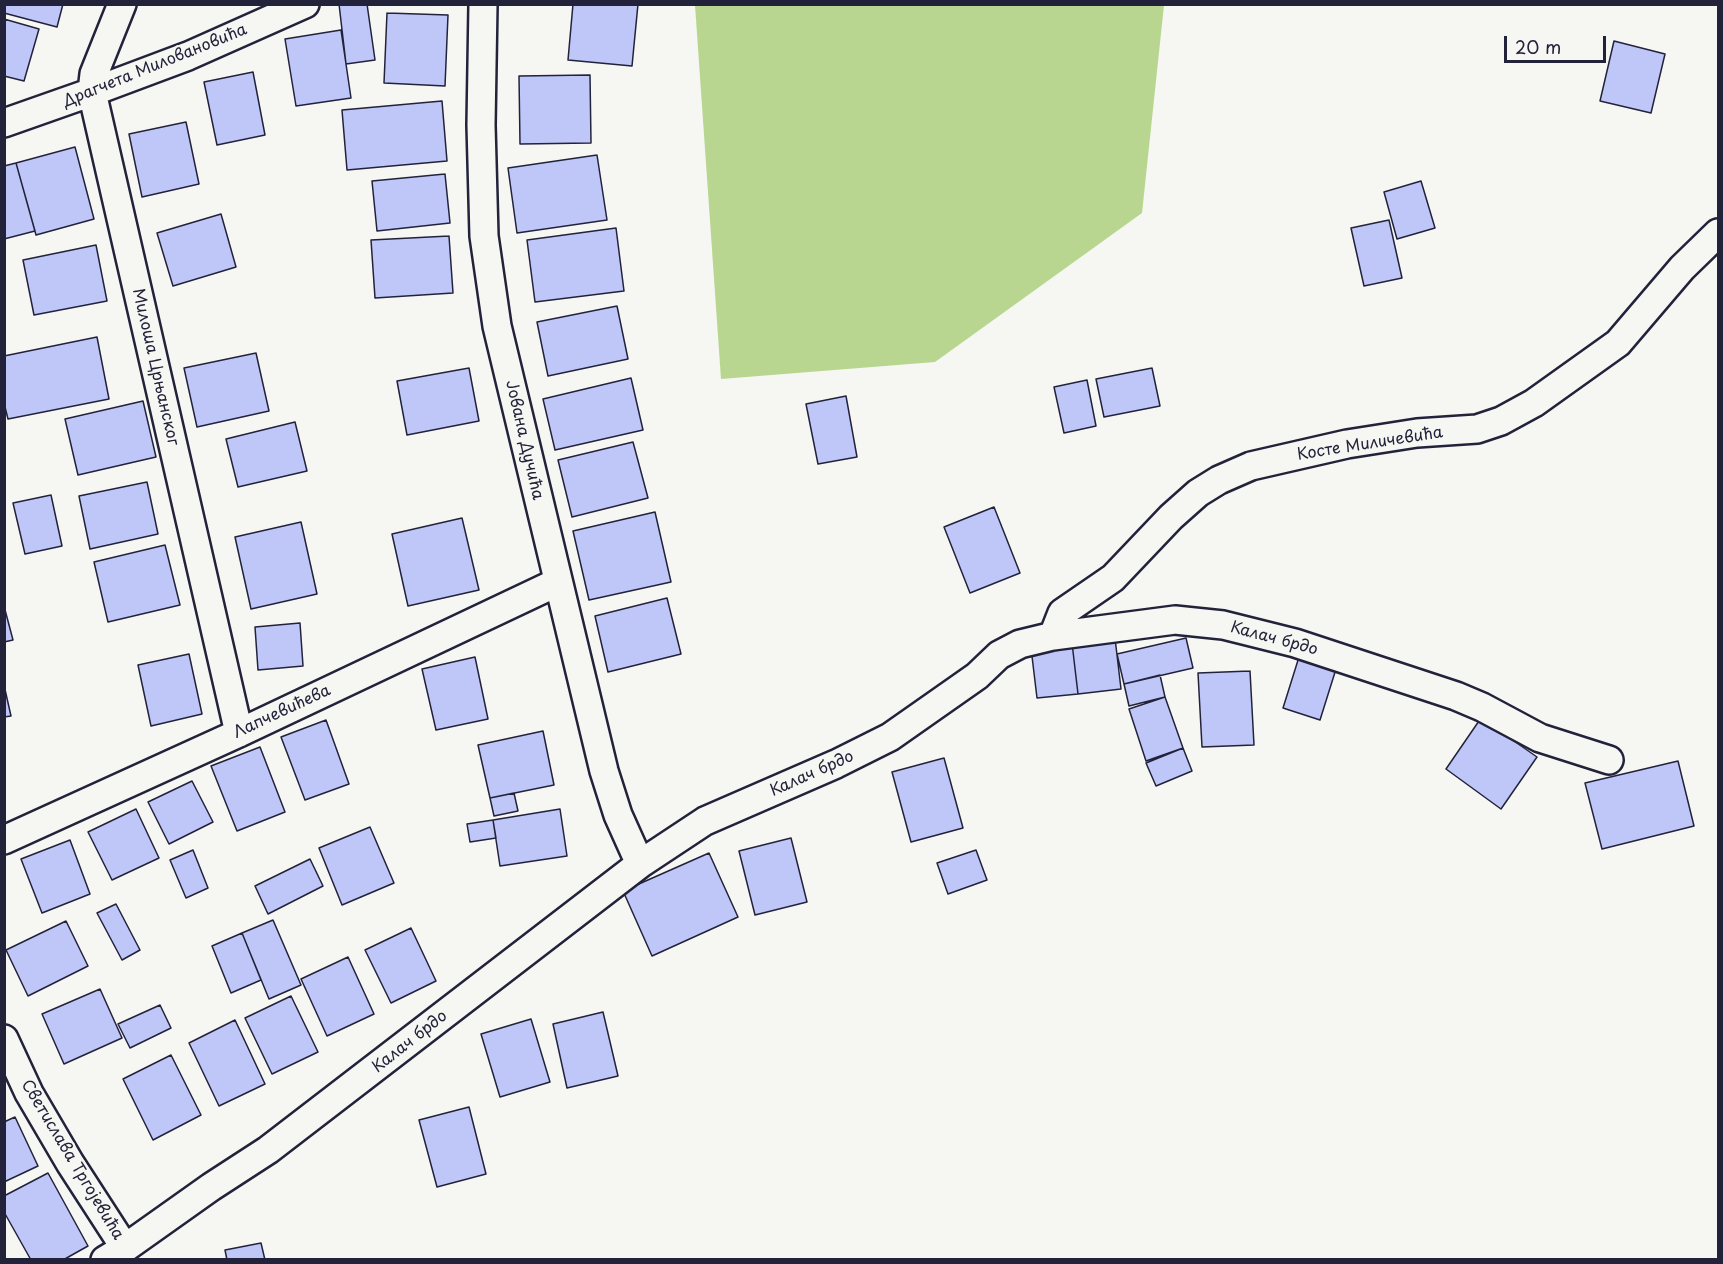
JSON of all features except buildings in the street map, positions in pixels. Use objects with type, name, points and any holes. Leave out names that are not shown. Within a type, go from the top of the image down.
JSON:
[{"type":"street","name":"Милоша Црњанског","points":[[122,4],[94,74],[92,92],[239,733]]},
{"type":"street","name":"Драгчета Миловановића","points":[[4,123],[188,56],[305,4]]},
{"type":"street","name":"Јована Дучића","points":[[483,4],[481,125],[484,236],[497,326],[604,771],[618,815],[640,864]]},
{"type":"street","name":"Косте Миличевића","points":[[1053,636],[1062,614],[1113,578],[1198,493],[1219,480],[1251,466],[1347,444],[1417,433],[1477,429],[1501,421],[1534,403],[1618,343],[1682,268],[1719,233]]},
{"type":"street","name":"Лапчевићева","points":[[4,840],[239,733],[558,582]]},
{"type":"street","name":"Калач брдо","points":[[115,1254],[268,1150],[640,864],[705,821],[836,764],[890,737],[977,676],[999,655],[1020,644],[1053,636],[1175,620],[1222,625],[1306,646],[1456,696],[1540,738],[1609,760]]},
{"type":"street","name":"Светислава Тргојевића","points":[[4,1039],[115,1254]]},
{"type":"green space","points":[[695,5],[1164,5],[1142,213],[935,362],[721,379]]}]
